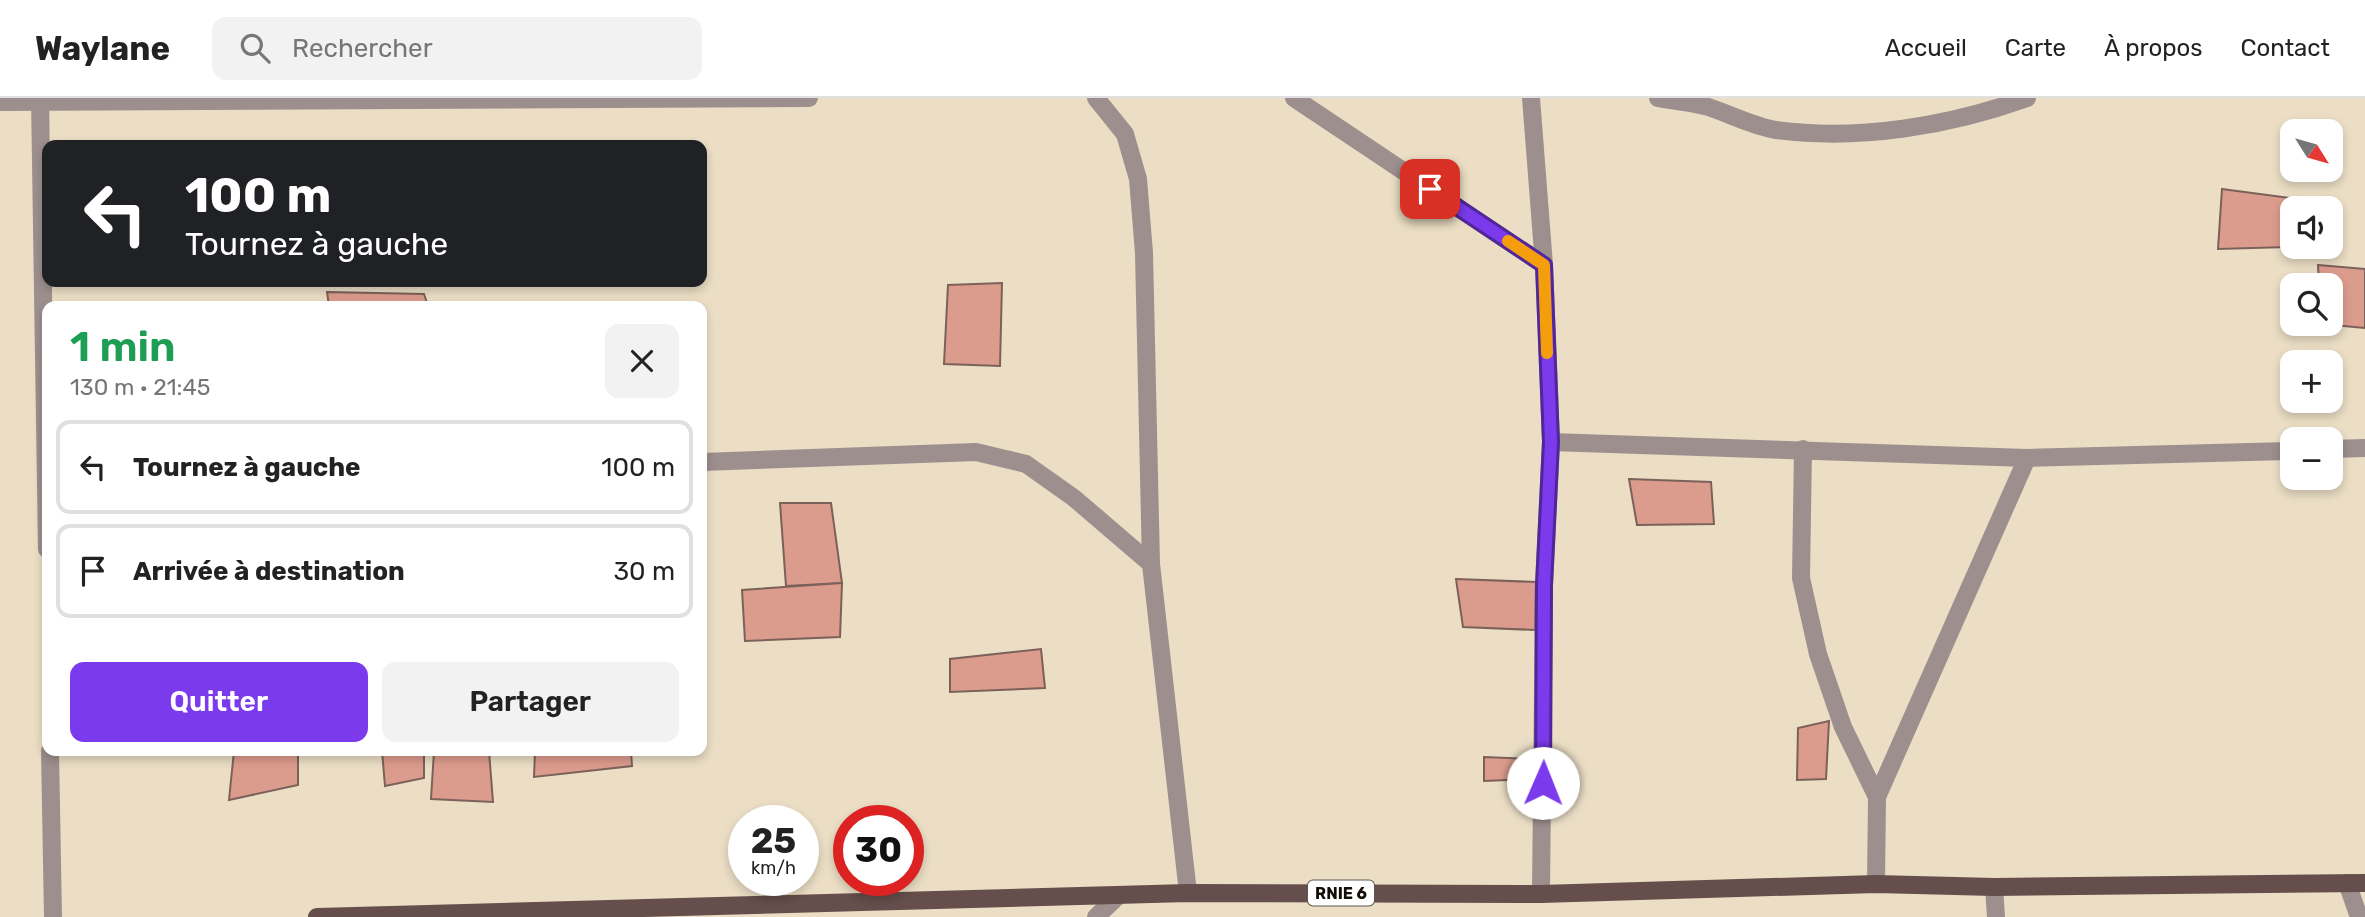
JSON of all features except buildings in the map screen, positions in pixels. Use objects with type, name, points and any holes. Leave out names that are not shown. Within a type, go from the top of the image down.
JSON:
[{"type":"main road","name":"RNIE 6","points":[[317,917],[1188,893],[1541,894],[1876,884],[1994,887],[2365,883]]},
{"type":"street","points":[[1096,98],[1125,134],[1138,179],[1144,253],[1151,564],[1188,893]]},
{"type":"street","points":[[1294,98],[1544,265]]},
{"type":"street","points":[[1531,98],[1544,265],[1551,442],[1544,585],[1541,894]]},
{"type":"street","points":[[1658,98],[1703,106],[1774,130],[1851,134],[1932,124],[2028,98]]},
{"type":"street","points":[[0,102],[798,99]]},
{"type":"street","points":[[40,100],[42,209]]},
{"type":"street","points":[[1551,442],[2027,458],[2280,450]]},
{"type":"street","points":[[2343,449],[2365,448]]},
{"type":"street","points":[[1803,449],[1801,578],[1818,654],[1843,727],[1877,797]]},
{"type":"street","points":[[707,461],[976,452],[1026,464],[1074,498],[1151,564]]},
{"type":"street","points":[[1876,884],[1877,797],[2027,458]]},
{"type":"street","points":[[50,756],[53,917]]},
{"type":"street","points":[[2347,883],[2359,917]]},
{"type":"street","points":[[1994,887],[1996,917]]},
{"type":"street","points":[[1096,917],[1119,895]]},
{"type":"slow traffic","points":[[1508,241],[1544,265],[1547,353]]},
{"type":"route","points":[[1430,189],[1544,265],[1551,442],[1544,585],[1543,783]]}]
